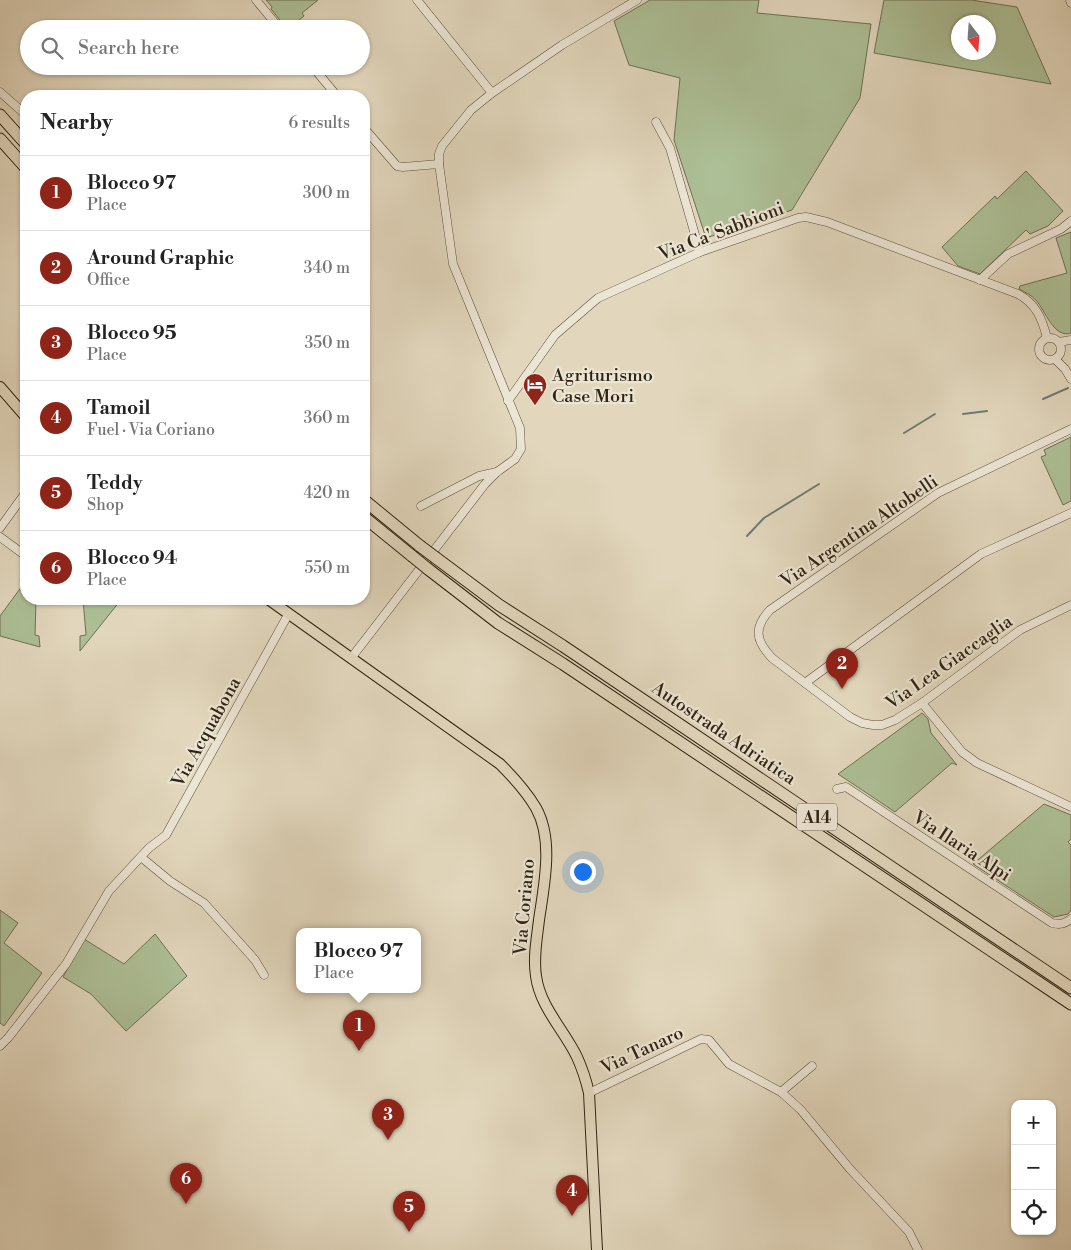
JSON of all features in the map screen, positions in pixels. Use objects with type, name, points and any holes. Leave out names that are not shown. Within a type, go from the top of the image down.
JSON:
[{"type":"highway","points":[[0,115],[20,137]]},
{"type":"highway","points":[[0,139],[20,161]]},
{"type":"highway","name":"Autostrada Adriatica","points":[[370,505],[420,546],[499,605],[580,657],[1071,988]]},
{"type":"highway","name":"Autostrada Adriatica","points":[[370,522],[428,570],[498,623],[571,669],[1071,1004]]},
{"type":"main road","points":[[0,387],[20,410]]},
{"type":"main road","name":"Via Coriano","points":[[277,605],[500,764],[525,790],[537,809],[543,827],[546,850],[535,952],[536,977],[544,1002],[576,1056],[584,1074],[589,1093],[596,1250]]},
{"type":"street","points":[[256,0],[273,20]]},
{"type":"street","points":[[417,0],[492,93]]},
{"type":"street","points":[[352,657],[485,484],[497,472],[515,459],[521,449],[520,428],[453,264],[439,154],[447,137],[471,110],[492,93],[562,45],[637,0]]},
{"type":"street","points":[[320,75],[332,90]]},
{"type":"street","points":[[0,92],[20,110]]},
{"type":"street","points":[[656,122],[670,148],[700,252]]},
{"type":"street","points":[[370,135],[397,166],[403,168],[439,164]]},
{"type":"street","name":"Via Ca' Sabbioni","points":[[508,400],[555,335],[598,298],[700,252],[798,218],[806,217],[827,222],[1026,298],[1036,308],[1043,321],[1047,338]]},
{"type":"street","points":[[980,280],[1008,254],[1061,229],[1071,221]]},
{"type":"street","points":[[1054,338],[1059,342],[1061,350],[1056,359],[1048,360],[1039,353],[1039,345],[1043,339],[1054,338]]},
{"type":"street","points":[[1059,342],[1071,340]]},
{"type":"street","points":[[1056,359],[1066,369],[1071,379]]},
{"type":"street","name":"Via Argentina Altobelli","points":[[772,658],[763,649],[758,634],[762,618],[770,610],[938,493],[1071,429]]},
{"type":"street","points":[[421,506],[479,476],[497,472]]},
{"type":"street","points":[[0,528],[20,500]]},
{"type":"street","points":[[805,684],[981,554],[1071,513]]},
{"type":"street","points":[[0,537],[20,552]]},
{"type":"street","name":"Via Lea Giaccaglia","points":[[772,658],[850,717],[862,723],[882,725],[895,720],[922,702],[1020,630],[1071,606]]},
{"type":"street","name":"Via Acquabona","points":[[0,1046],[66,964],[109,891],[149,848],[166,835],[289,613]]},
{"type":"street","points":[[922,702],[962,752],[977,763],[1071,807]]},
{"type":"street","name":"Via Ilaria Alpi","points":[[837,789],[846,787],[1052,923],[1059,925],[1071,919]]},
{"type":"street","points":[[140,857],[170,881],[204,903],[255,960],[264,975]]},
{"type":"street","name":"Via Tanaro","points":[[589,1093],[702,1039],[709,1040],[729,1064],[781,1092],[801,1110],[850,1169],[909,1232],[918,1250]]},
{"type":"street","points":[[781,1092],[812,1066]]},
{"type":"green space","points":[[266,0],[318,0],[302,13],[304,16],[299,20],[280,20],[271,9],[272,7]]},
{"type":"green space","points":[[650,0],[759,0],[757,13],[871,24],[860,98],[792,210],[706,238],[674,140],[680,78],[629,65],[614,21]]},
{"type":"green space","points":[[884,0],[971,0],[1017,7],[1051,84],[874,53]]},
{"type":"green space","points":[[1026,171],[1063,211],[1048,226],[1030,234],[1026,230],[980,274],[958,266],[942,247],[995,196],[997,199]]},
{"type":"green space","points":[[1071,232],[1071,333],[1065,334],[1055,328],[1036,300],[1019,289],[1020,286],[1067,273],[1056,238]]},
{"type":"green space","points":[[1071,437],[1071,501],[1063,505],[1041,457],[1046,455],[1044,450]]},
{"type":"green space","points":[[20,589],[20,605],[36,605],[35,635],[39,636],[40,647],[0,636],[0,616]]},
{"type":"green space","points":[[84,605],[117,605],[80,651],[80,636],[86,635]]},
{"type":"green space","points":[[922,713],[928,719],[931,733],[957,765],[952,763],[895,812],[838,774]]},
{"type":"green space","points":[[1044,804],[1071,815],[1071,839],[1068,842],[1071,845],[1071,910],[1068,914],[1054,917],[973,864]]},
{"type":"green space","points":[[0,910],[18,923],[4,943],[42,973],[4,1026],[0,1023]]},
{"type":"green space","points":[[155,934],[187,976],[126,1031],[91,994],[63,977],[84,939],[124,964]]},
{"type":"waterway","points":[[1043,399],[1068,388]]},
{"type":"waterway","points":[[963,414],[987,411]]},
{"type":"waterway","points":[[904,433],[935,414]]},
{"type":"waterway","points":[[747,536],[764,518],[819,484]]},
{"type":"place","name":"Agriturismo Case Mori","points":[[535,406]]},
{"type":"place","name":"Around Graphic","points":[[842,689]]},
{"type":"place","name":"Blocco 97","points":[[359,1051]]},
{"type":"place","name":"Blocco 95","points":[[388,1140]]},
{"type":"place","name":"Blocco 94","points":[[186,1204]]},
{"type":"place","name":"Tamoil","points":[[572,1216]]},
{"type":"place","name":"Teddy","points":[[409,1232]]}]
